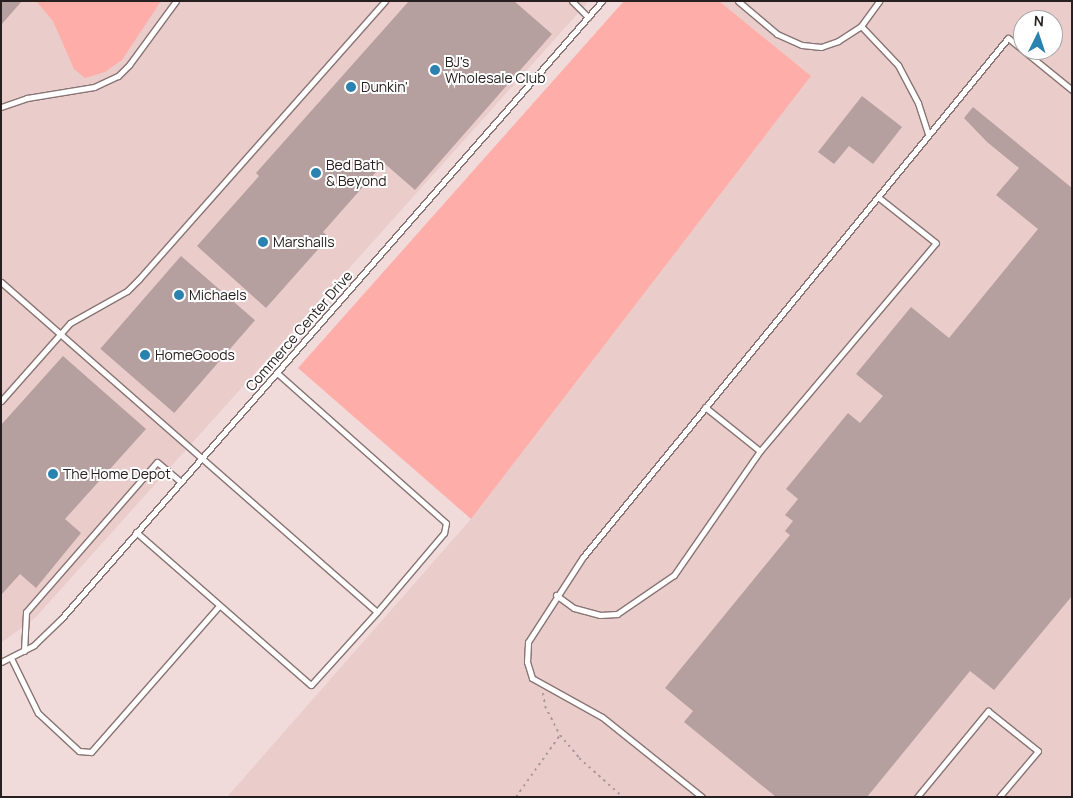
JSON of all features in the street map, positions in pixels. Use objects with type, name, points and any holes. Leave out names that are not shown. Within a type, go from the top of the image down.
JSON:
[{"type":"lane","points":[[1,107],[27,98],[94,88],[118,76],[176,1]]},
{"type":"lane","points":[[1,401],[60,333],[82,313],[127,291],[139,279],[385,1]]},
{"type":"lane","points":[[572,1],[588,17]]},
{"type":"lane","name":"Commerce Center Drive","points":[[1,662],[24,651],[46,636],[602,1]]},
{"type":"lane","points":[[738,1],[777,34],[802,45],[829,45],[861,26],[879,1]]},
{"type":"lane","points":[[861,26],[898,66],[918,103],[928,133]]},
{"type":"lane","points":[[702,797],[602,717],[542,686],[528,671],[526,652],[528,642],[556,595],[582,557],[878,197],[928,133],[1008,38],[1072,90]]},
{"type":"lane","points":[[556,595],[574,608],[600,616],[618,614],[640,596],[664,583],[674,575],[760,451],[936,243],[878,197]]},
{"type":"lane","points":[[1,282],[203,457],[377,612]]},
{"type":"lane","points":[[136,532],[311,685],[377,612],[444,533],[446,523],[277,373]]},
{"type":"lane","points":[[706,407],[760,451]]},
{"type":"lane","points":[[24,651],[26,612],[157,462],[181,482]]},
{"type":"lane","points":[[11,658],[38,713],[79,751],[91,752],[219,606]]},
{"type":"lane","points":[[917,797],[988,711],[1038,751],[999,797]]},
{"type":"path","points":[[542,686],[545,706],[560,735],[580,758],[623,797]]},
{"type":"path","points":[[516,797],[560,735]]},
{"type":"shaded area","points":[[1,1],[589,1],[35,618],[1,643]]},
{"type":"shaded area","points":[[36,1],[161,1],[122,60],[105,72],[85,78],[74,69],[53,21]]},
{"type":"shaded area","points":[[624,1],[719,1],[811,76],[471,519],[298,368]]},
{"type":"shaded area","points":[[719,1],[1072,1],[1072,797],[227,797],[471,519],[811,76]]},
{"type":"building","points":[[1,1],[22,1],[1,25]]},
{"type":"building","points":[[409,1],[514,1],[552,34],[415,190],[384,163],[323,232],[329,237],[266,308],[197,246],[259,176],[256,173]]},
{"type":"building","points":[[862,96],[902,127],[873,164],[849,146],[834,164],[818,152]]},
{"type":"building","points":[[973,107],[1072,188],[1072,596],[994,690],[970,671],[867,797],[776,797],[684,722],[693,711],[665,688],[790,535],[785,531],[793,521],[785,515],[798,499],[786,489],[848,413],[860,423],[883,396],[856,374],[911,307],[949,338],[1038,229],[996,195],[1019,168],[987,142],[964,118]]},
{"type":"building","points":[[181,256],[255,320],[174,413],[100,349]]},
{"type":"building","name":"The Home Depot","points":[[63,356],[146,429],[65,519],[81,533],[36,588],[20,574],[1,595],[1,425]]},
{"type":"place","name":"BJ's Wholesale Club","points":[[435,70]]},
{"type":"place","name":"Dunkin'","points":[[351,87]]},
{"type":"place","name":"Bed Bath & Beyond","points":[[316,173]]},
{"type":"place","name":"Marshalls","points":[[263,242]]},
{"type":"place","name":"Michaels","points":[[179,295]]},
{"type":"place","name":"HomeGoods","points":[[145,355]]},
{"type":"place","name":"The Home Depot","points":[[53,474]]}]
